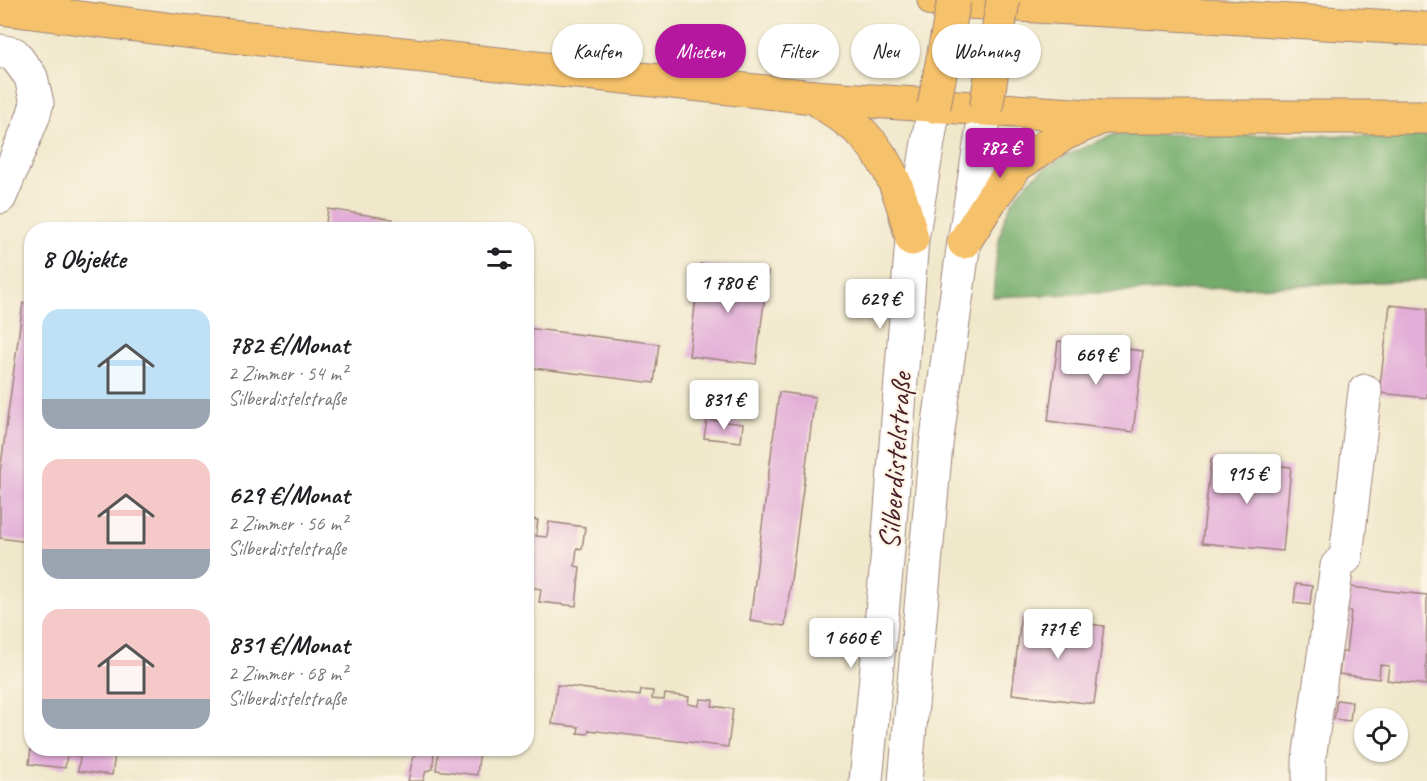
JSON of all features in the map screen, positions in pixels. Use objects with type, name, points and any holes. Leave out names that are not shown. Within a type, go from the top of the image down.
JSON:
[{"type":"main road","points":[[934,0],[1427,29]]},
{"type":"main road","name":"Silberdistelstraße","points":[[934,106],[954,0]]},
{"type":"main road","points":[[986,109],[1003,0]]},
{"type":"main road","points":[[0,8],[183,31],[814,97],[1102,117],[1427,117]]},
{"type":"main road","points":[[814,97],[862,134],[885,162],[902,199],[912,239]]},
{"type":"main road","points":[[964,242],[1016,166],[1064,134],[1102,117]]},
{"type":"street","points":[[0,197],[37,103],[31,77],[7,52]]},
{"type":"street","name":"Silberdistelstraße","points":[[866,781],[887,561],[912,239],[934,106]]},
{"type":"street","name":"Silberdistelstraße","points":[[905,781],[936,445],[964,242],[986,109]]},
{"type":"street","points":[[1310,781],[1309,759],[1329,614],[1337,566],[1346,557],[1365,391]]},
{"type":"green space","points":[[1115,134],[1427,136],[1427,280],[993,297],[997,251],[1003,223],[1021,190],[1048,166]]},
{"type":"building","points":[[328,209],[393,219],[392,222],[326,222]]},
{"type":"building","points":[[700,264],[768,272],[756,364],[689,356]]},
{"type":"building","points":[[23,303],[24,541],[0,538],[0,472]]},
{"type":"building","points":[[1390,305],[1427,309],[1427,398],[1379,393]]},
{"type":"building","points":[[534,329],[659,344],[654,383],[534,368]]},
{"type":"building","points":[[1058,341],[1143,351],[1133,432],[1048,421]]},
{"type":"building","points":[[779,392],[815,397],[785,626],[750,621]]},
{"type":"building","points":[[707,420],[743,424],[741,442],[704,438]]},
{"type":"building","points":[[1211,459],[1291,467],[1283,551],[1202,543]]},
{"type":"building","points":[[534,520],[538,520],[536,536],[547,537],[549,522],[585,527],[582,549],[577,548],[575,566],[580,567],[576,606],[539,602],[541,589],[534,588]]},
{"type":"building","points":[[1296,584],[1312,586],[1310,605],[1294,603]]},
{"type":"building","points":[[1350,587],[1427,595],[1426,685],[1387,680],[1389,666],[1380,665],[1379,679],[1339,674],[1342,652],[1346,652],[1351,611],[1347,610]]},
{"type":"building","points":[[1021,616],[1104,626],[1094,704],[1012,694]]},
{"type":"building","points":[[557,685],[640,696],[641,690],[653,691],[652,699],[664,700],[665,694],[689,697],[688,704],[699,706],[700,699],[713,700],[712,706],[733,709],[728,747],[589,730],[588,734],[578,733],[579,727],[552,724]]},
{"type":"building","points":[[1337,700],[1352,702],[1350,721],[1334,719]]},
{"type":"building","points":[[30,756],[67,756],[65,768],[29,764]]},
{"type":"building","points":[[77,756],[115,756],[112,775],[78,771],[80,757]]},
{"type":"building","points":[[434,756],[433,769],[426,771],[423,781],[408,781],[413,758]]},
{"type":"building","points":[[438,756],[479,756],[477,775],[436,770]]}]
